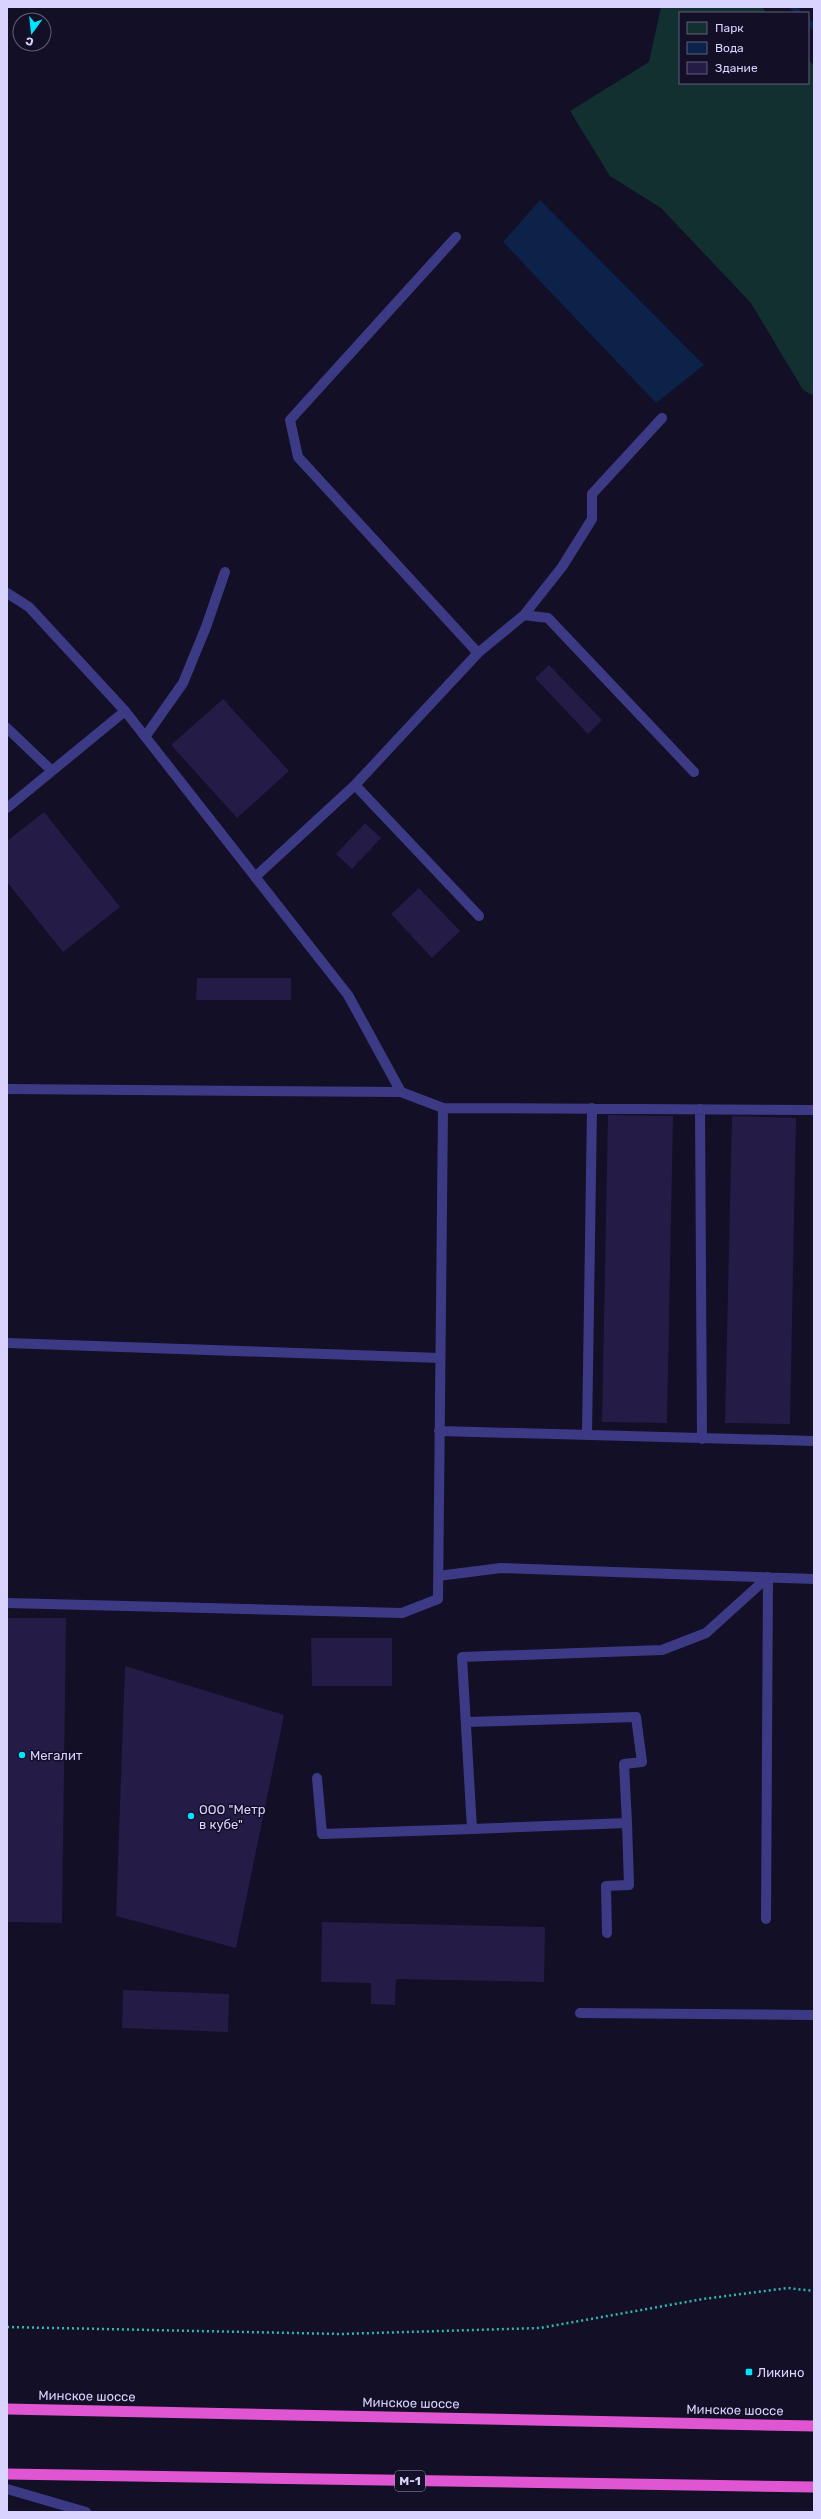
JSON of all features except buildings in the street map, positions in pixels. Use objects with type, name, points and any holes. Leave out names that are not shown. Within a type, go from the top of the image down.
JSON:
[{"type":"highway","name":"Минское шоссе","points":[[7,2409],[814,2426]]},
{"type":"highway","name":"М-1","points":[[7,2474],[814,2487]]},
{"type":"lane","points":[[456,237],[290,420],[298,457],[478,653]]},
{"type":"lane","points":[[255,877],[355,785],[478,653],[524,615],[562,567],[592,519],[592,494],[662,418]]},
{"type":"lane","points":[[145,737],[183,683],[206,627],[225,572]]},
{"type":"lane","points":[[7,593],[29,607],[125,711],[348,995],[401,1092]]},
{"type":"lane","points":[[524,615],[548,618],[694,772]]},
{"type":"lane","points":[[7,808],[125,711]]},
{"type":"lane","points":[[7,728],[52,771]]},
{"type":"lane","points":[[355,785],[479,916]]},
{"type":"lane","points":[[7,1089],[401,1092],[443,1108],[814,1110]]},
{"type":"lane","points":[[7,1603],[402,1613],[438,1598],[443,1108]]},
{"type":"lane","points":[[587,1435],[592,1108]]},
{"type":"lane","points":[[700,1109],[702,1438]]},
{"type":"lane","points":[[7,1343],[440,1358]]},
{"type":"lane","points":[[439,1431],[814,1442]]},
{"type":"lane","points":[[438,1576],[501,1568],[814,1579]]},
{"type":"lane","points":[[472,1829],[462,1657],[662,1650],[706,1632],[768,1577]]},
{"type":"lane","points":[[766,1919],[768,1577]]},
{"type":"lane","points":[[466,1722],[636,1718],[642,1762],[624,1764],[629,1885],[606,1886],[607,1933]]},
{"type":"lane","points":[[318,1778],[322,1834],[627,1822]]},
{"type":"lane","points":[[580,2012],[814,2014]]},
{"type":"lane","points":[[7,2489],[86,2512]]},
{"type":"path","points":[[7,2327],[341,2334],[540,2328],[703,2299],[788,2288],[814,2291]]},
{"type":"green space","points":[[661,7],[762,7],[766,12],[679,12],[679,84],[809,84],[809,60],[814,66],[814,396],[803,390],[751,303],[661,208],[610,176],[570,111],[649,62]]},
{"type":"water","points":[[540,200],[704,365],[656,403],[503,242]]},
{"type":"waterway","points":[[793,7],[798,12]]},
{"type":"waterway","points":[[809,23],[814,27]]},
{"type":"place","name":"Мегалит","points":[[22,1755]]},
{"type":"place","name":"ООО \"Метр в кубе\"","points":[[191,1816]]},
{"type":"place","name":"Ликино","points":[[749,2372]]}]
